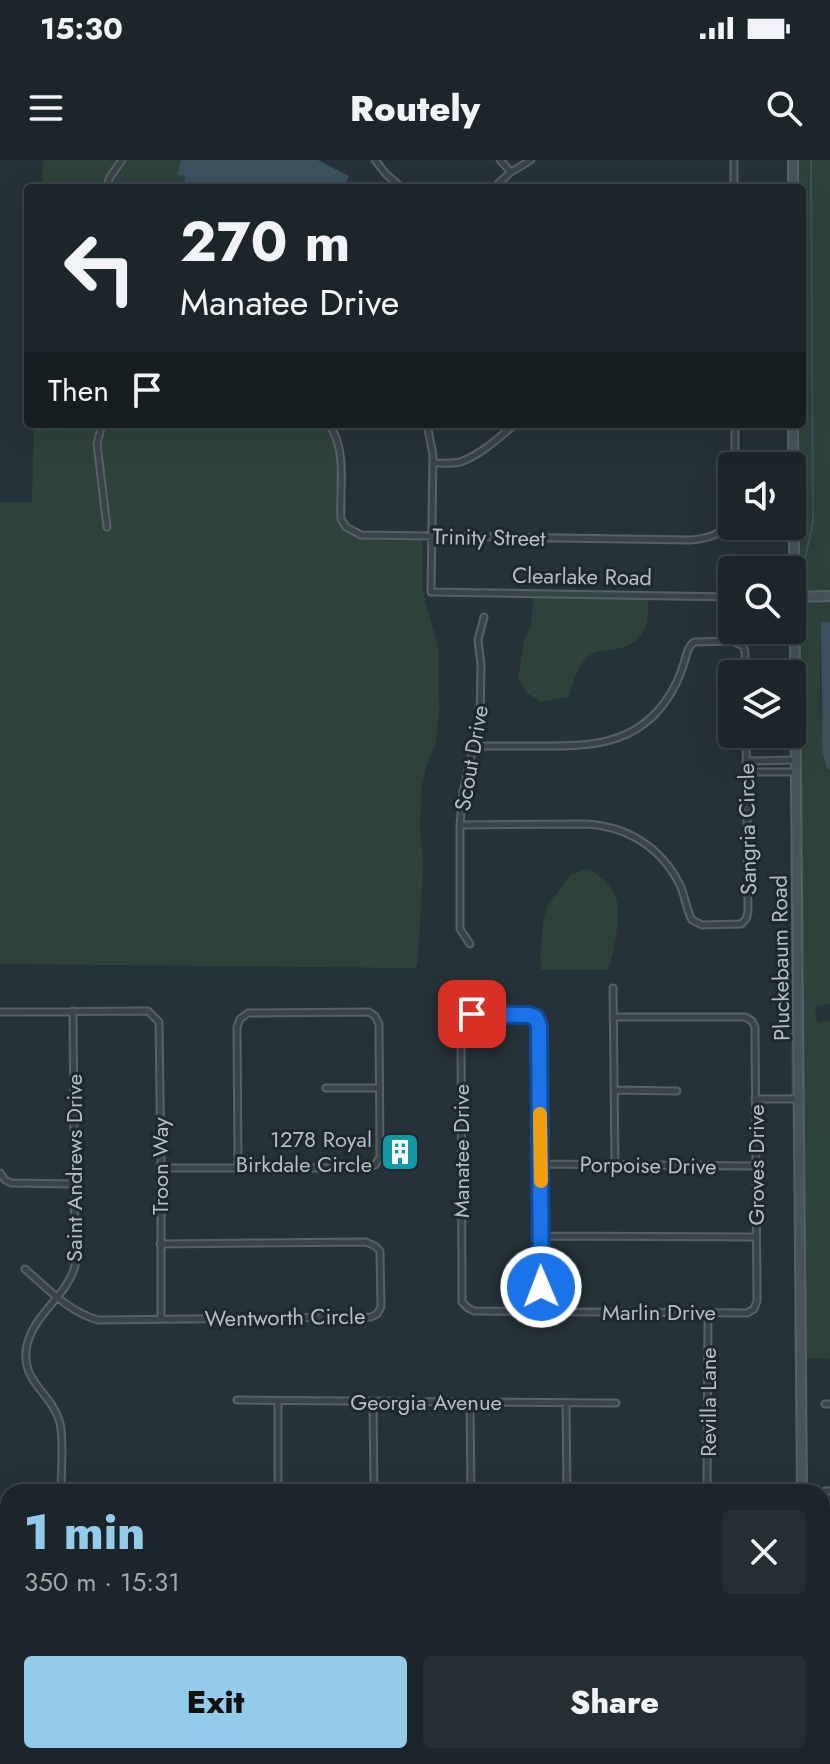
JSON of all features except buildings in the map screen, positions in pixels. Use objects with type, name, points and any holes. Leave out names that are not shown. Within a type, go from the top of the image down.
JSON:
[{"type":"street","points":[[107,184],[122,160]]},
{"type":"street","points":[[375,160],[397,184]]},
{"type":"street","points":[[500,160],[511,172]]},
{"type":"street","points":[[498,184],[531,160]]},
{"type":"street","points":[[734,160],[734,184]]},
{"type":"street","points":[[793,160],[793,184]]},
{"type":"street","points":[[101,428],[97,444],[107,527]]},
{"type":"street","name":"Trinity Street","points":[[331,428],[340,454],[341,519],[353,532],[370,536],[700,539],[718,534]]},
{"type":"street","points":[[428,428],[433,463],[432,537]]},
{"type":"street","points":[[433,463],[464,460],[510,428]]},
{"type":"street","points":[[735,428],[735,452]]},
{"type":"street","name":"Pluckebaum Road","points":[[793,428],[793,556]]},
{"type":"street","name":"Clearlake Road","points":[[432,537],[431,592],[718,597]]},
{"type":"street","points":[[806,597],[830,596]]},
{"type":"street","name":"Scout Drive","points":[[470,944],[460,929],[460,825],[463,792],[480,719],[482,692],[478,640],[484,617]]},
{"type":"street","points":[[474,746],[599,744],[622,736],[650,718],[664,704],[675,685],[687,650],[694,642],[738,643],[743,646],[745,660]]},
{"type":"street","name":"Pluckebaum Road","points":[[794,644],[802,1484]]},
{"type":"street","name":"Sangria Circle","points":[[460,825],[585,824],[620,829],[639,838],[659,854],[681,887],[692,920],[702,925],[741,924],[748,912],[746,748]]},
{"type":"street","points":[[746,761],[796,760]]},
{"type":"street","points":[[747,772],[796,772]]},
{"type":"street","points":[[613,988],[615,1164]]},
{"type":"street","points":[[0,1012],[73,1011]]},
{"type":"street","name":"Troon Way","points":[[73,1011],[148,1011],[159,1022],[161,1319]]},
{"type":"street","name":"Saint Andrews Drive","points":[[61,1484],[60,1423],[51,1404],[29,1376],[26,1361],[27,1343],[32,1332],[72,1279],[75,1266],[73,1011]]},
{"type":"street","points":[[161,1168],[238,1169],[364,1168],[375,1165],[380,1157],[379,1024],[375,1016],[369,1012],[248,1013],[240,1019],[237,1027],[238,1169]]},
{"type":"street","name":"Manatee Drive","points":[[468,1308],[462,1302],[461,1029],[472,1014],[529,1015],[536,1018],[539,1026],[541,1164]]},
{"type":"street","name":"Groves Drive","points":[[613,1017],[745,1017],[755,1027],[757,1301],[754,1309]]},
{"type":"street","points":[[326,1088],[379,1088]]},
{"type":"street","points":[[614,1090],[677,1091]]},
{"type":"street","points":[[755,1099],[800,1099]]},
{"type":"street","points":[[541,1164],[542,1312]]},
{"type":"street","name":"Porpoise Drive","points":[[541,1164],[755,1166]]},
{"type":"street","points":[[0,1173],[11,1183],[74,1184]]},
{"type":"street","points":[[541,1236],[756,1237]]},
{"type":"street","name":"Wentworth Circle","points":[[25,1269],[57,1297],[85,1316],[98,1320],[371,1317],[381,1307],[380,1251],[366,1242],[160,1244]]},
{"type":"street","name":"Marlin Drive","points":[[468,1308],[474,1311],[708,1313],[747,1313],[754,1309]]},
{"type":"street","name":"Revilla Lane","points":[[707,1484],[708,1313]]},
{"type":"street","name":"Georgia Avenue","points":[[237,1400],[616,1403]]},
{"type":"street","points":[[278,1401],[278,1484]]},
{"type":"street","points":[[373,1402],[374,1484]]},
{"type":"street","points":[[470,1403],[471,1484]]},
{"type":"street","points":[[566,1403],[567,1484]]},
{"type":"green space","points":[[43,160],[181,160],[177,175],[186,175],[185,184],[42,184]]},
{"type":"green space","points":[[797,160],[830,160],[830,593],[806,593],[806,556],[797,556],[797,540],[806,540],[806,452],[797,452],[797,428],[806,428],[806,184],[797,184]]},
{"type":"green space","points":[[34,428],[97,428],[94,444],[104,530],[111,529],[101,444],[105,428],[327,428],[337,455],[337,508],[342,526],[366,539],[422,540],[422,589],[438,646],[439,713],[436,742],[421,792],[423,863],[416,968],[0,964],[0,502],[32,502]]},
{"type":"green space","points":[[534,593],[648,598],[646,625],[632,643],[594,653],[584,660],[569,697],[540,702],[526,692],[518,678],[524,641],[531,626]]},
{"type":"green space","points":[[830,599],[830,622],[821,623],[820,677],[823,743],[830,770],[830,1004],[815,1007],[817,1022],[830,1021],[830,1359],[805,1358],[799,748],[806,748],[806,660],[798,660],[798,644],[806,644],[806,600]]},
{"type":"green space","points":[[588,869],[607,883],[617,902],[617,932],[608,970],[542,970],[540,962],[547,906],[571,874]]},
{"type":"green space","points":[[794,895],[796,1096],[791,1096],[790,972]]},
{"type":"water","points":[[181,160],[318,160],[349,176],[345,184],[184,184],[185,176],[177,175]]},
{"type":"water","points":[[821,622],[830,622],[830,770],[822,749]]},
{"type":"waterway","points":[[806,556],[813,522],[811,160]]},
{"type":"slow traffic","points":[[540,1114],[541,1181]]},
{"type":"place","name":"1278 Royal Birkdale Circle","points":[[400,1152]]},
{"type":"route","points":[[472,1014],[529,1015],[536,1018],[539,1026],[541,1287]]}]
